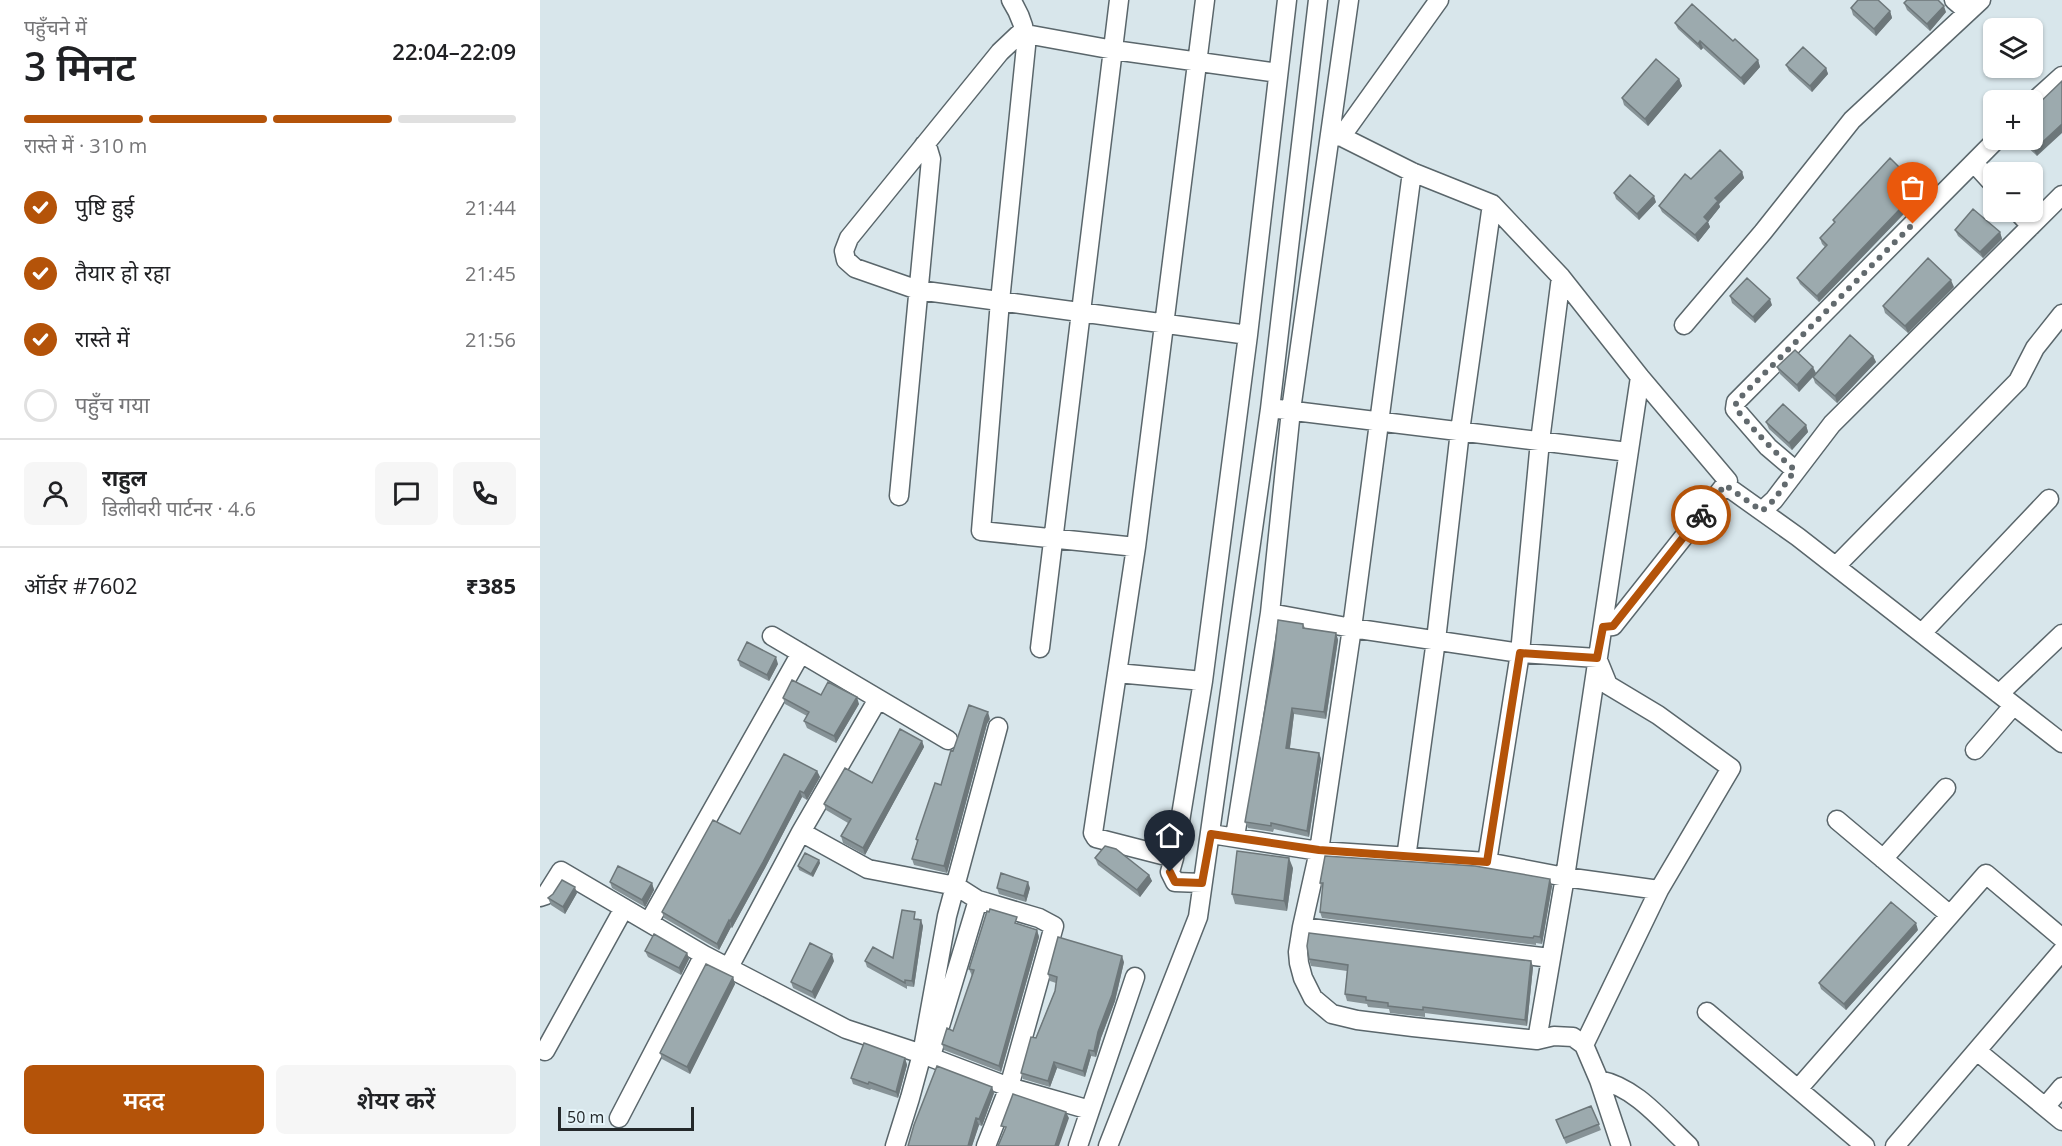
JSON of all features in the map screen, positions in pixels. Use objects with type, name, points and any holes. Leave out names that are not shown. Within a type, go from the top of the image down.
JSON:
[{"type":"street","points":[[1011,0],[1022,19],[1026,34],[1000,301],[981,531],[1136,547]]},
{"type":"street","points":[[1041,648],[1119,0]]},
{"type":"street","points":[[1174,858],[1096,838],[1093,833],[1136,547],[1205,0]]},
{"type":"street","points":[[1202,883],[1175,882],[1170,872],[1203,681],[1248,335],[1287,0]]},
{"type":"street","points":[[1108,1146],[1198,917],[1270,409],[1318,0]]},
{"type":"street","points":[[1234,837],[1270,613],[1291,410],[1336,134],[1350,0]]},
{"type":"street","points":[[1954,0],[1975,6]]},
{"type":"street","points":[[1336,134],[1434,3]]},
{"type":"street","points":[[1684,325],[1770,224],[1852,120],[1975,6]]},
{"type":"street","points":[[1248,335],[918,290],[855,268],[846,260],[844,251],[849,238],[1000,52],[1018,35],[1026,34],[1114,50],[1278,73]]},
{"type":"street","points":[[2043,94],[2062,76]]},
{"type":"street","points":[[1336,134],[1412,172],[1492,204],[1561,277],[1640,377],[1728,481],[1613,626],[1603,627]]},
{"type":"street","points":[[899,496],[931,159],[924,145]]},
{"type":"street","points":[[1795,470],[1761,439],[1736,409],[1736,402],[1986,150]]},
{"type":"street","points":[[1974,163],[1983,173]]},
{"type":"street","points":[[1412,172],[1352,628],[1319,850],[1298,952],[1299,963],[1313,999],[1332,1014],[1357,1020],[1537,1040],[1554,1036],[1573,1037],[1584,1045],[1599,1080],[1621,1146]]},
{"type":"street","points":[[1762,511],[1774,500],[1832,424],[2062,195]]},
{"type":"street","points":[[1406,858],[1436,640],[1460,431],[1492,204]]},
{"type":"street","points":[[2027,222],[2031,226]]},
{"type":"street","points":[[1487,862],[1520,653],[1540,441],[1561,277]]},
{"type":"street","points":[[1836,566],[2018,381],[2035,348],[2062,314]]},
{"type":"street","points":[[1537,1040],[1565,877],[1640,377]]},
{"type":"street","points":[[1270,409],[1628,452]]},
{"type":"street","points":[[1725,485],[1836,566],[2062,743]]},
{"type":"street","points":[[1922,633],[2049,499]]},
{"type":"street","points":[[1270,613],[1352,628],[1520,653],[1597,658]]},
{"type":"street","points":[[1975,750],[2006,700],[2062,634]]},
{"type":"street","points":[[772,636],[948,740]]},
{"type":"street","points":[[649,922],[801,653]]},
{"type":"street","points":[[1584,1045],[1659,890],[1731,768],[1658,715],[1608,684],[1597,658]]},
{"type":"street","points":[[1117,674],[1203,681]]},
{"type":"street","points":[[729,967],[801,832],[878,699]]},
{"type":"street","points":[[926,1056],[947,916],[998,727]]},
{"type":"street","points":[[1883,859],[1946,788]]},
{"type":"street","points":[[1837,820],[1950,915]]},
{"type":"street","points":[[801,832],[868,869],[956,886],[978,900],[1039,918],[1054,926],[1009,1087],[986,1146]]},
{"type":"street","points":[[1211,834],[1319,850],[1487,862],[1565,877],[1659,890]]},
{"type":"street","points":[[540,897],[546,896],[561,871],[705,955],[846,1029],[1009,1087],[1090,1110]]},
{"type":"street","points":[[1798,1089],[1986,874],[2062,938]]},
{"type":"street","points":[[895,1146],[978,900]]},
{"type":"street","points":[[545,1051],[624,908]]},
{"type":"street","points":[[1302,927],[1550,958]]},
{"type":"street","points":[[1895,1146],[2062,951]]},
{"type":"street","points":[[619,1118],[705,955]]},
{"type":"street","points":[[1078,1146],[1136,977]]},
{"type":"street","points":[[1707,1012],[1865,1146]]},
{"type":"street","points":[[1977,1051],[2062,1121]]},
{"type":"street","points":[[1599,1080],[1620,1086],[1636,1097],[1689,1146]]},
{"type":"street","points":[[2045,1107],[2062,1087]]},
{"type":"building","points":[[1858,0],[1878,0],[1890,11],[1874,29],[1851,8]]},
{"type":"building","points":[[1907,0],[1938,0],[1944,6],[1927,24],[1904,3]]},
{"type":"building","points":[[1692,4],[1758,60],[1741,78],[1700,41],[1698,44],[1675,23]]},
{"type":"building","points":[[1803,47],[1826,68],[1810,86],[1786,65]]},
{"type":"building","points":[[1656,59],[1679,79],[1645,119],[1622,98]]},
{"type":"building","points":[[2062,81],[2062,124],[2043,142],[2043,99]]},
{"type":"building","points":[[1720,150],[1742,172],[1715,198],[1718,201],[1704,217],[1708,221],[1695,235],[1659,206],[1685,174],[1691,179]]},
{"type":"building","points":[[1890,158],[1920,188],[1817,296],[1797,278],[1827,245],[1820,238],[1835,222],[1833,220]]},
{"type":"building","points":[[1630,175],[1654,196],[1637,214],[1614,193]]},
{"type":"building","points":[[1973,209],[1983,218],[1983,222],[1988,222],[2000,232],[1980,252],[1955,230]]},
{"type":"building","points":[[1928,258],[1951,280],[1905,326],[1883,306]]},
{"type":"building","points":[[1747,278],[1770,299],[1753,317],[1730,296]]},
{"type":"building","points":[[1850,335],[1873,356],[1835,396],[1813,377]]},
{"type":"building","points":[[1795,350],[1813,367],[1797,385],[1777,367]]},
{"type":"building","points":[[1783,404],[1806,425],[1789,443],[1766,422]]},
{"type":"building","points":[[1278,620],[1303,624],[1303,628],[1336,633],[1324,712],[1292,708],[1286,748],[1319,753],[1307,831],[1271,823],[1271,826],[1245,822],[1273,664]]},
{"type":"building","points":[[747,642],[776,657],[767,675],[738,660]]},
{"type":"building","points":[[792,680],[821,695],[828,682],[857,697],[834,736],[804,721],[809,712],[783,698]]},
{"type":"building","points":[[969,705],[988,712],[944,866],[912,859],[918,840],[916,839],[935,783],[941,785],[951,750],[953,751]]},
{"type":"building","points":[[900,729],[922,741],[863,848],[841,836],[851,819],[824,804],[845,768],[872,783]]},
{"type":"building","points":[[784,754],[817,771],[804,793],[800,791],[717,944],[662,912],[713,820],[740,834]]},
{"type":"building","points":[[1105,846],[1116,849],[1149,875],[1137,890],[1095,858]]},
{"type":"building","points":[[1237,851],[1289,858],[1284,901],[1232,894]]},
{"type":"building","points":[[805,853],[819,860],[811,874],[798,866]]},
{"type":"building","points":[[1325,856],[1475,866],[1550,879],[1540,937],[1320,912],[1323,883],[1320,883]]},
{"type":"building","points":[[618,866],[652,883],[642,900],[610,882]]},
{"type":"building","points":[[1001,873],[1028,882],[1024,896],[997,888]]},
{"type":"building","points":[[562,880],[575,887],[563,907],[548,898]]},
{"type":"building","points":[[1891,902],[1916,923],[1844,1004],[1819,983]]},
{"type":"building","points":[[990,909],[1017,917],[1015,923],[1037,930],[999,1066],[942,1044],[947,1028],[953,1031],[974,970],[969,969],[987,911],[989,912]]},
{"type":"building","points":[[902,910],[915,912],[914,919],[921,920],[912,981],[905,980],[905,983],[865,961],[873,947],[893,958]]},
{"type":"building","points":[[1309,933],[1531,961],[1525,1020],[1423,1007],[1423,1010],[1388,1006],[1388,1003],[1345,994],[1348,965],[1309,959],[1307,946]]},
{"type":"building","points":[[654,934],[687,953],[679,968],[645,951]]},
{"type":"building","points":[[1058,937],[1122,956],[1094,1051],[1089,1050],[1083,1071],[1054,1062],[1048,1081],[1021,1073],[1031,1037],[1036,1038],[1055,991],[1057,977],[1048,974]]},
{"type":"building","points":[[810,943],[832,954],[812,992],[791,982]]},
{"type":"building","points":[[706,964],[733,977],[687,1067],[660,1053]]},
{"type":"building","points":[[864,1043],[905,1058],[896,1092],[851,1078]]},
{"type":"building","points":[[937,1066],[992,1087],[979,1119],[976,1118],[968,1146],[908,1146]]},
{"type":"building","points":[[1013,1094],[1066,1112],[1055,1146],[998,1146],[1006,1127],[1001,1126]]},
{"type":"building","points":[[1591,1106],[1599,1124],[1564,1138],[1556,1120]]},
{"type":"way so far","points":[[1701,515],[1725,485],[1762,511],[1774,500],[1795,470],[1768,447],[1736,409],[1736,402],[1913,224]]},
{"type":"route","points":[[1170,872],[1175,882],[1202,883],[1211,834],[1319,850],[1487,862],[1520,653],[1597,658],[1603,627],[1613,626],[1701,515]]}]
